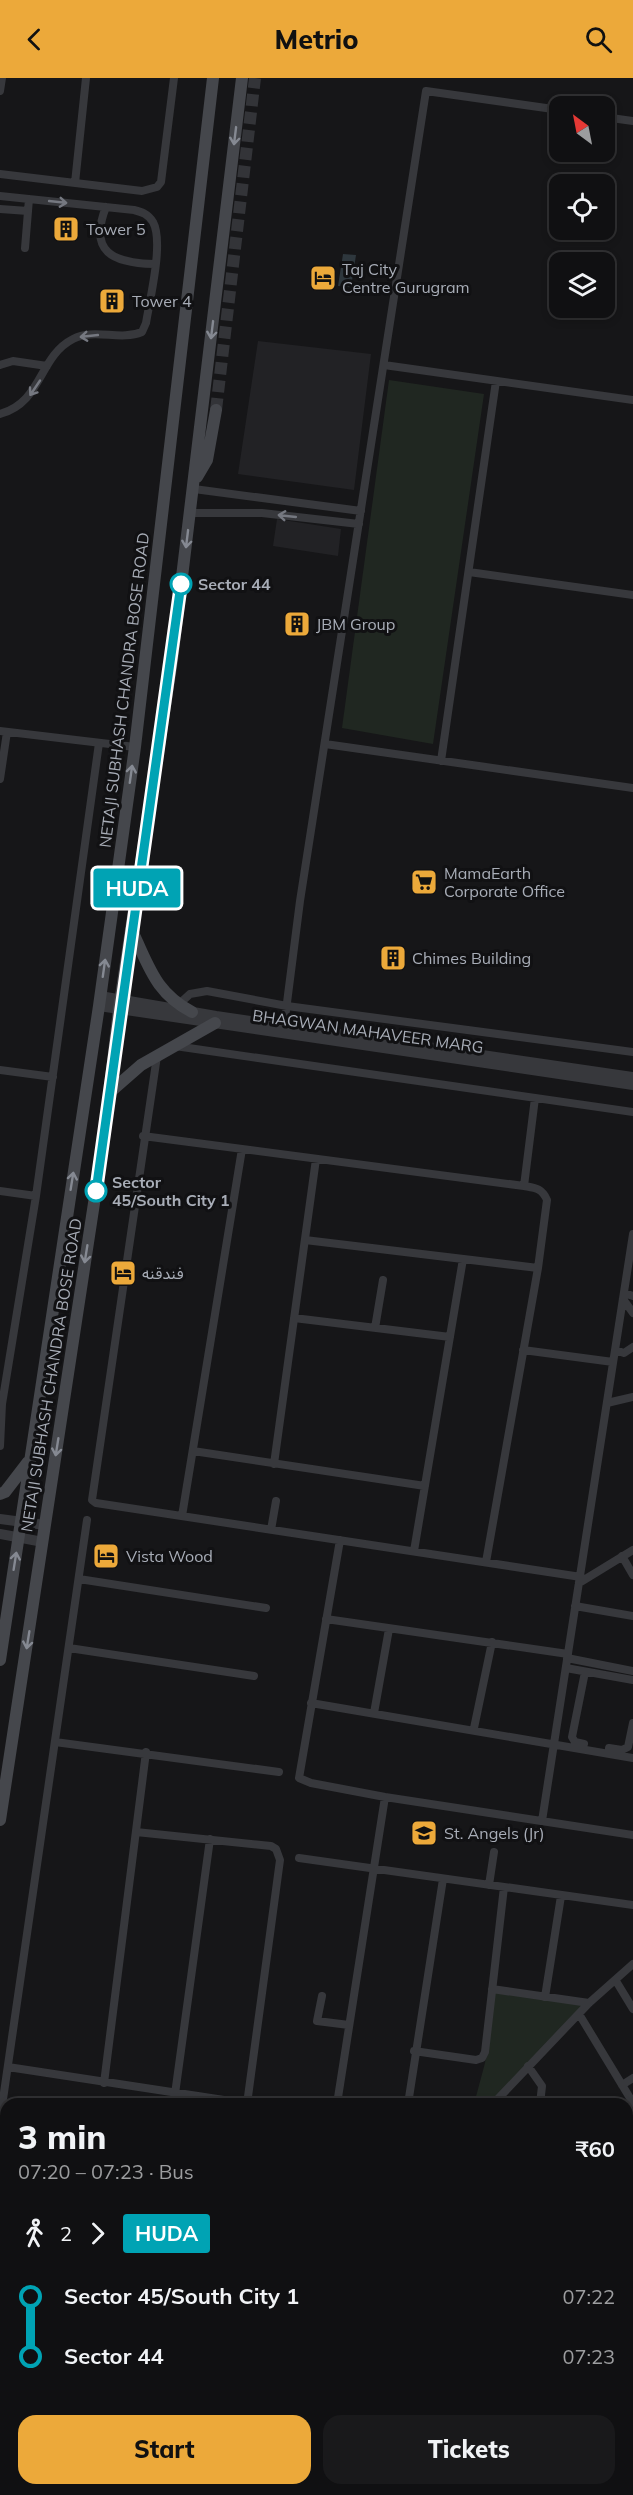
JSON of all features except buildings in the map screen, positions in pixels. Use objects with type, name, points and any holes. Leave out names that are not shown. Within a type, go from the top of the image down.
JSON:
[{"type":"main road","name":"NETAJI SUBHASH CHANDRA BOSE ROAD","points":[[0,1660],[100,1001],[135,747],[213,78]]},
{"type":"main road","name":"NETAJI SUBHASH CHANDRA BOSE ROAD","points":[[0,1820],[109,1093],[191,513],[242,78]]},
{"type":"main road","points":[[194,485],[207,460],[216,410]]},
{"type":"main road","points":[[114,893],[136,898]]},
{"type":"main road","points":[[131,929],[156,981],[178,1005],[192,1012]]},
{"type":"main road","points":[[109,1093],[130,1073],[215,1023]]},
{"type":"main road","points":[[0,1494],[5,1492],[30,1459]]},
{"type":"main road","points":[[0,1592],[7,1613]]},
{"type":"street","points":[[0,91],[2,78]]},
{"type":"street","points":[[75,183],[86,78]]},
{"type":"street","points":[[0,174],[142,191],[157,186],[161,182],[174,78]]},
{"type":"street","points":[[284,1026],[325,744],[426,91],[549,108]]},
{"type":"street","points":[[615,119],[633,122]]},
{"type":"street","points":[[0,196],[145,213],[152,221],[158,236],[146,322],[142,332],[130,336],[89,334],[74,338],[63,345],[47,366],[36,389],[19,407],[0,414]]},
{"type":"street","points":[[25,248],[29,199]]},
{"type":"street","points":[[106,207],[98,226],[99,238],[105,249],[114,258],[123,261],[154,264]]},
{"type":"street","points":[[0,208],[28,211]]},
{"type":"street","points":[[0,365],[13,361],[47,366]]},
{"type":"street","points":[[384,365],[633,400]]},
{"type":"street","points":[[441,761],[496,381]]},
{"type":"street","points":[[194,485],[361,512]]},
{"type":"street","points":[[191,513],[262,513],[359,524]]},
{"type":"street","points":[[469,572],[633,595]]},
{"type":"street","points":[[0,779],[3,732],[135,747]]},
{"type":"street","points":[[0,1446],[1,1404],[36,1196],[99,743]]},
{"type":"street","points":[[325,744],[633,788]]},
{"type":"street","points":[[178,1005],[198,990],[287,1006],[633,1052]]},
{"type":"street","name":"BHAGWAN MAHAVEER MARG","points":[[100,1001],[192,1012],[633,1077]]},
{"type":"street","name":"BHAGWAN MAHAVEER MARG","points":[[120,1004],[215,1023],[633,1085]]},
{"type":"street","points":[[175,1046],[633,1112]]},
{"type":"street","points":[[157,1056],[91,1495],[96,1503],[486,1562],[580,1580],[633,1550]]},
{"type":"street","points":[[0,1070],[53,1077]]},
{"type":"street","points":[[524,1186],[536,1098]]},
{"type":"street","points":[[144,1136],[539,1189],[547,1200],[538,1268],[486,1562]]},
{"type":"street","points":[[183,1516],[242,1149]]},
{"type":"street","points":[[274,1464],[316,1159]]},
{"type":"street","points":[[0,1191],[36,1196]]},
{"type":"street","points":[[542,1821],[613,1362],[627,1296],[633,1234]]},
{"type":"street","points":[[305,1240],[538,1268]]},
{"type":"street","points":[[414,1551],[463,1259]]},
{"type":"street","points":[[375,1328],[383,1280]]},
{"type":"street","points":[[627,1296],[633,1313]]},
{"type":"street","points":[[294,1318],[450,1337]]},
{"type":"street","points":[[615,1350],[624,1353],[633,1347]]},
{"type":"street","points":[[524,1350],[613,1362]]},
{"type":"street","points":[[607,1403],[633,1397]]},
{"type":"street","points":[[193,1451],[425,1486]]},
{"type":"street","points":[[271,1530],[276,1501]]},
{"type":"street","points":[[0,1519],[45,1526]]},
{"type":"street","points":[[3,2098],[87,1520]]},
{"type":"street","points":[[0,1534],[43,1542]]},
{"type":"street","points":[[340,1540],[299,1778],[311,1783],[385,1797],[633,1835]]},
{"type":"street","points":[[622,1556],[633,1575]]},
{"type":"street","points":[[79,1579],[266,1608]]},
{"type":"street","points":[[575,1606],[633,1616]]},
{"type":"street","points":[[326,1619],[492,1642],[633,1671]]},
{"type":"street","points":[[374,1713],[389,1629]]},
{"type":"street","points":[[474,1728],[492,1642]]},
{"type":"street","points":[[69,1648],[254,1676]]},
{"type":"street","points":[[566,1668],[633,1680]]},
{"type":"street","points":[[585,1672],[572,1737],[575,1742],[622,1750],[629,1744],[633,1723]]},
{"type":"street","points":[[311,1703],[474,1728],[633,1758]]},
{"type":"street","points":[[55,1742],[146,1752],[279,1772]]},
{"type":"street","points":[[104,2083],[146,1752]]},
{"type":"street","points":[[338,2098],[385,1797]]},
{"type":"street","points":[[136,1832],[271,1846],[276,1849],[280,1860],[249,2098]]},
{"type":"street","points":[[175,2094],[210,1839]]},
{"type":"street","points":[[489,1886],[494,1852]]},
{"type":"street","points":[[298,1858],[633,1905]]},
{"type":"street","points":[[409,2098],[414,2051],[443,1879]]},
{"type":"street","points":[[414,2051],[476,2060],[482,2058],[485,2052],[504,1887]]},
{"type":"street","points":[[545,1997],[561,1896]]},
{"type":"street","points":[[499,2098],[589,2003],[633,1964]]},
{"type":"street","points":[[616,1981],[633,2008]]},
{"type":"street","points":[[492,1989],[589,2003]]},
{"type":"street","points":[[322,1996],[317,2022],[349,2025]]},
{"type":"street","points":[[579,2014],[630,2098]]},
{"type":"street","points":[[528,2066],[542,2086],[541,2098]]},
{"type":"street","points":[[8,2067],[204,2098]]},
{"type":"street","points":[[622,2085],[633,2078]]},
{"type":"shaded area","points":[[343,254],[356,255],[351,287],[338,286]]},
{"type":"shaded area","points":[[258,341],[371,354],[354,490],[238,474]]},
{"type":"shaded area","points":[[389,380],[484,394],[433,744],[342,728]]},
{"type":"shaded area","points":[[277,519],[341,529],[338,556],[273,546]]},
{"type":"shaded area","points":[[494,1992],[583,2005],[496,2098],[476,2098],[485,2063]]},
{"type":"tunnel","points":[[216,410],[255,78]]},
{"type":"bus line","name":"HUDA","points":[[96,1191],[181,584]]},
{"type":"place","name":"Tower 5","points":[[66,229]]},
{"type":"place","name":"Taj City Centre Gurugram","points":[[323,278]]},
{"type":"place","name":"Tower 4","points":[[112,301]]},
{"type":"place","name":"Sector 44","points":[[181,584]]},
{"type":"place","name":"JBM Group","points":[[297,624]]},
{"type":"place","name":"MamaEarth Corporate Office","points":[[424,882]]},
{"type":"place","name":"Chimes Building","points":[[393,958]]},
{"type":"place","name":"Sector 45/South City 1","points":[[96,1191]]},
{"type":"place","name":"فندقنه","points":[[123,1273]]},
{"type":"place","name":"Vista Wood","points":[[106,1556]]},
{"type":"place","name":"St. Angels (Jr)","points":[[424,1833]]}]
